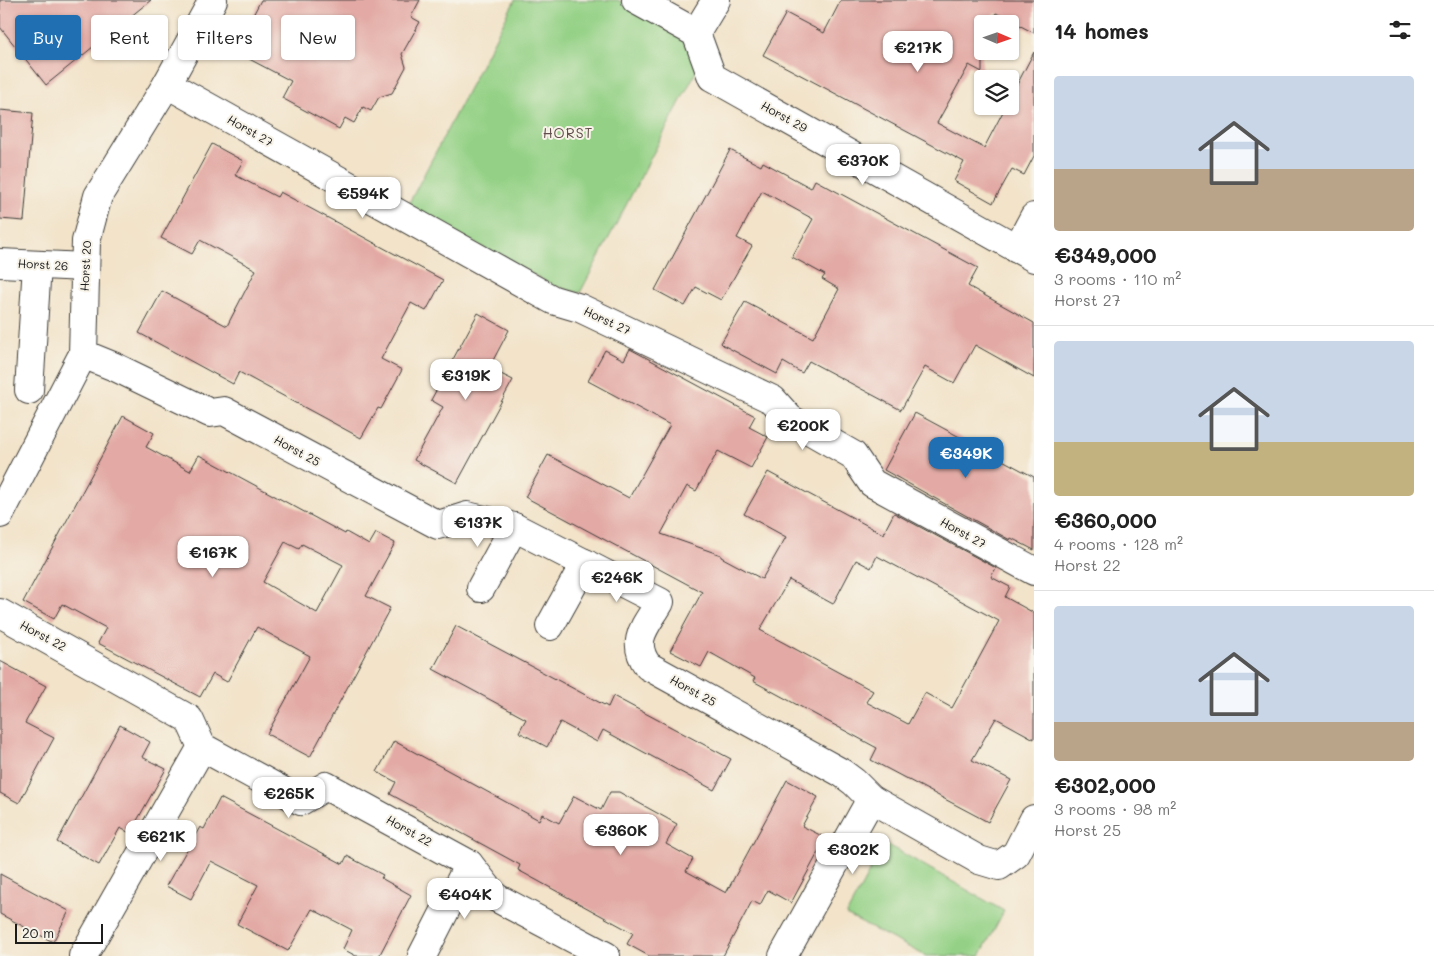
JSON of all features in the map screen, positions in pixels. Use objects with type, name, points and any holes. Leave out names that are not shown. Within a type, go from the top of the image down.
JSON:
[{"type":"street","name":"Horst 20","points":[[0,514],[83,354],[86,241],[98,196],[167,84],[213,0]]},
{"type":"street","points":[[636,0],[696,33],[716,0]]},
{"type":"street","name":"Horst 29","points":[[696,33],[712,77],[1025,254]]},
{"type":"street","name":"Horst 27","points":[[167,84],[553,300],[580,308],[773,400],[790,419],[853,455],[872,484],[1034,572]]},
{"type":"street","points":[[1025,254],[1034,217]]},
{"type":"street","name":"Horst 26","points":[[0,262],[86,267]]},
{"type":"street","points":[[29,390],[37,264]]},
{"type":"street","name":"Horst 25","points":[[83,354],[115,367],[210,413],[224,411],[438,525],[467,516],[514,527],[660,602],[639,639],[640,654],[648,666],[842,773],[871,799],[979,860],[999,866],[1016,854],[1034,819]]},
{"type":"street","points":[[481,588],[514,527]]},
{"type":"street","points":[[550,626],[585,564]]},
{"type":"street","name":"Horst 22","points":[[0,613],[189,719],[202,747],[301,801],[326,786],[469,864],[495,897],[606,956]]},
{"type":"street","points":[[83,956],[202,747]]},
{"type":"street","points":[[784,956],[871,799]]},
{"type":"street","points":[[422,956],[469,864]]},
{"type":"green space","points":[[515,0],[618,0],[681,37],[699,66],[580,293],[554,286],[407,207]]},
{"type":"green space","points":[[885,843],[1004,911],[980,956],[926,956],[846,915]]},
{"type":"building","points":[[0,0],[151,0],[132,15],[91,15],[91,49],[81,57],[81,15],[15,15],[15,46],[0,27]]},
{"type":"building","points":[[261,0],[420,0],[411,17],[420,22],[402,54],[406,67],[392,93],[379,97],[371,111],[363,107],[354,123],[345,118],[339,129],[282,98],[291,81],[251,60],[271,60],[271,15],[253,15]]},
{"type":"building","points":[[841,0],[1034,0],[1034,33],[1019,25],[1019,15],[1000,15],[996,13],[995,15],[974,15],[974,60],[982,60],[982,70],[969,65],[937,123],[984,148],[1001,115],[1019,115],[1019,81],[1034,52],[1034,156],[1024,175],[1012,169],[993,203],[954,181],[964,162],[763,55],[786,13],[824,33]]},
{"type":"building","points":[[26,60],[77,60],[46,85]]},
{"type":"building","points":[[0,110],[33,113],[24,221],[0,219]]},
{"type":"building","points":[[212,144],[243,161],[235,175],[277,197],[280,192],[443,280],[426,311],[411,303],[381,359],[402,370],[381,409],[378,408],[361,438],[239,372],[233,384],[139,333],[162,291],[227,326],[256,270],[200,240],[192,254],[161,238]]},
{"type":"building","points":[[730,150],[761,166],[763,162],[811,188],[815,180],[978,268],[968,286],[1034,323],[1034,378],[975,345],[954,383],[925,367],[901,410],[809,361],[802,373],[783,362],[777,374],[723,345],[721,343],[745,302],[813,338],[839,289],[822,279],[825,275],[792,257],[813,219],[762,191],[737,238],[752,246],[721,300],[696,287],[685,306],[655,290]]},
{"type":"building","points":[[478,313],[509,330],[489,368],[513,380],[457,483],[414,460],[443,407],[431,400]]},
{"type":"building","points":[[630,349],[755,416],[749,427],[768,437],[751,468],[718,451],[696,491],[687,486],[661,534],[721,555],[721,557],[762,579],[786,537],[744,514],[768,472],[883,534],[894,513],[996,568],[991,577],[1010,587],[1005,597],[1034,613],[1034,739],[996,718],[972,760],[1011,780],[988,822],[871,760],[877,748],[753,681],[755,678],[709,652],[701,667],[670,651],[702,592],[525,497],[548,455],[629,498],[670,425],[588,381],[605,350],[624,360]],"holes":[[[877,556],[999,621],[952,708],[925,693],[908,724],[866,702],[873,691],[760,630],[789,580],[833,604],[856,560],[871,568]]]},
{"type":"building","points":[[915,413],[1034,477],[1034,550],[1011,538],[1010,540],[884,470]]},
{"type":"building","points":[[123,416],[154,433],[146,447],[190,471],[199,455],[345,534],[346,532],[369,545],[376,533],[395,543],[366,596],[390,608],[310,757],[267,734],[310,656],[257,627],[227,682],[213,674],[200,697],[98,643],[106,628],[62,604],[54,619],[23,602]],"holes":[[[285,542],[299,549],[302,544],[343,565],[317,613],[263,582]]]},
{"type":"building","points":[[456,626],[608,707],[613,696],[731,759],[714,790],[603,730],[597,742],[560,722],[547,747],[519,732],[526,719],[433,669]]},
{"type":"building","points":[[0,661],[46,686],[25,723],[54,738],[19,803],[0,793]]},
{"type":"building","points":[[120,725],[150,742],[142,757],[166,769],[130,833],[120,828],[99,865],[57,842]]},
{"type":"building","points":[[394,741],[539,820],[542,814],[559,823],[574,796],[601,810],[610,792],[619,792],[677,824],[666,844],[693,859],[686,871],[726,893],[787,780],[818,797],[802,826],[826,838],[791,903],[768,890],[760,905],[752,901],[723,956],[649,956],[627,944],[633,933],[518,870],[520,865],[390,794],[396,782],[377,772]]},
{"type":"building","points":[[220,798],[343,864],[347,856],[383,875],[381,878],[411,895],[379,956],[356,956],[343,949],[352,930],[312,909],[288,951],[237,924],[258,885],[211,861],[191,899],[166,886],[200,827],[204,829]]},
{"type":"building","points":[[0,874],[69,911],[53,942],[0,914]]},
{"type":"district","name":"HORST","points":[[568,133]]}]
